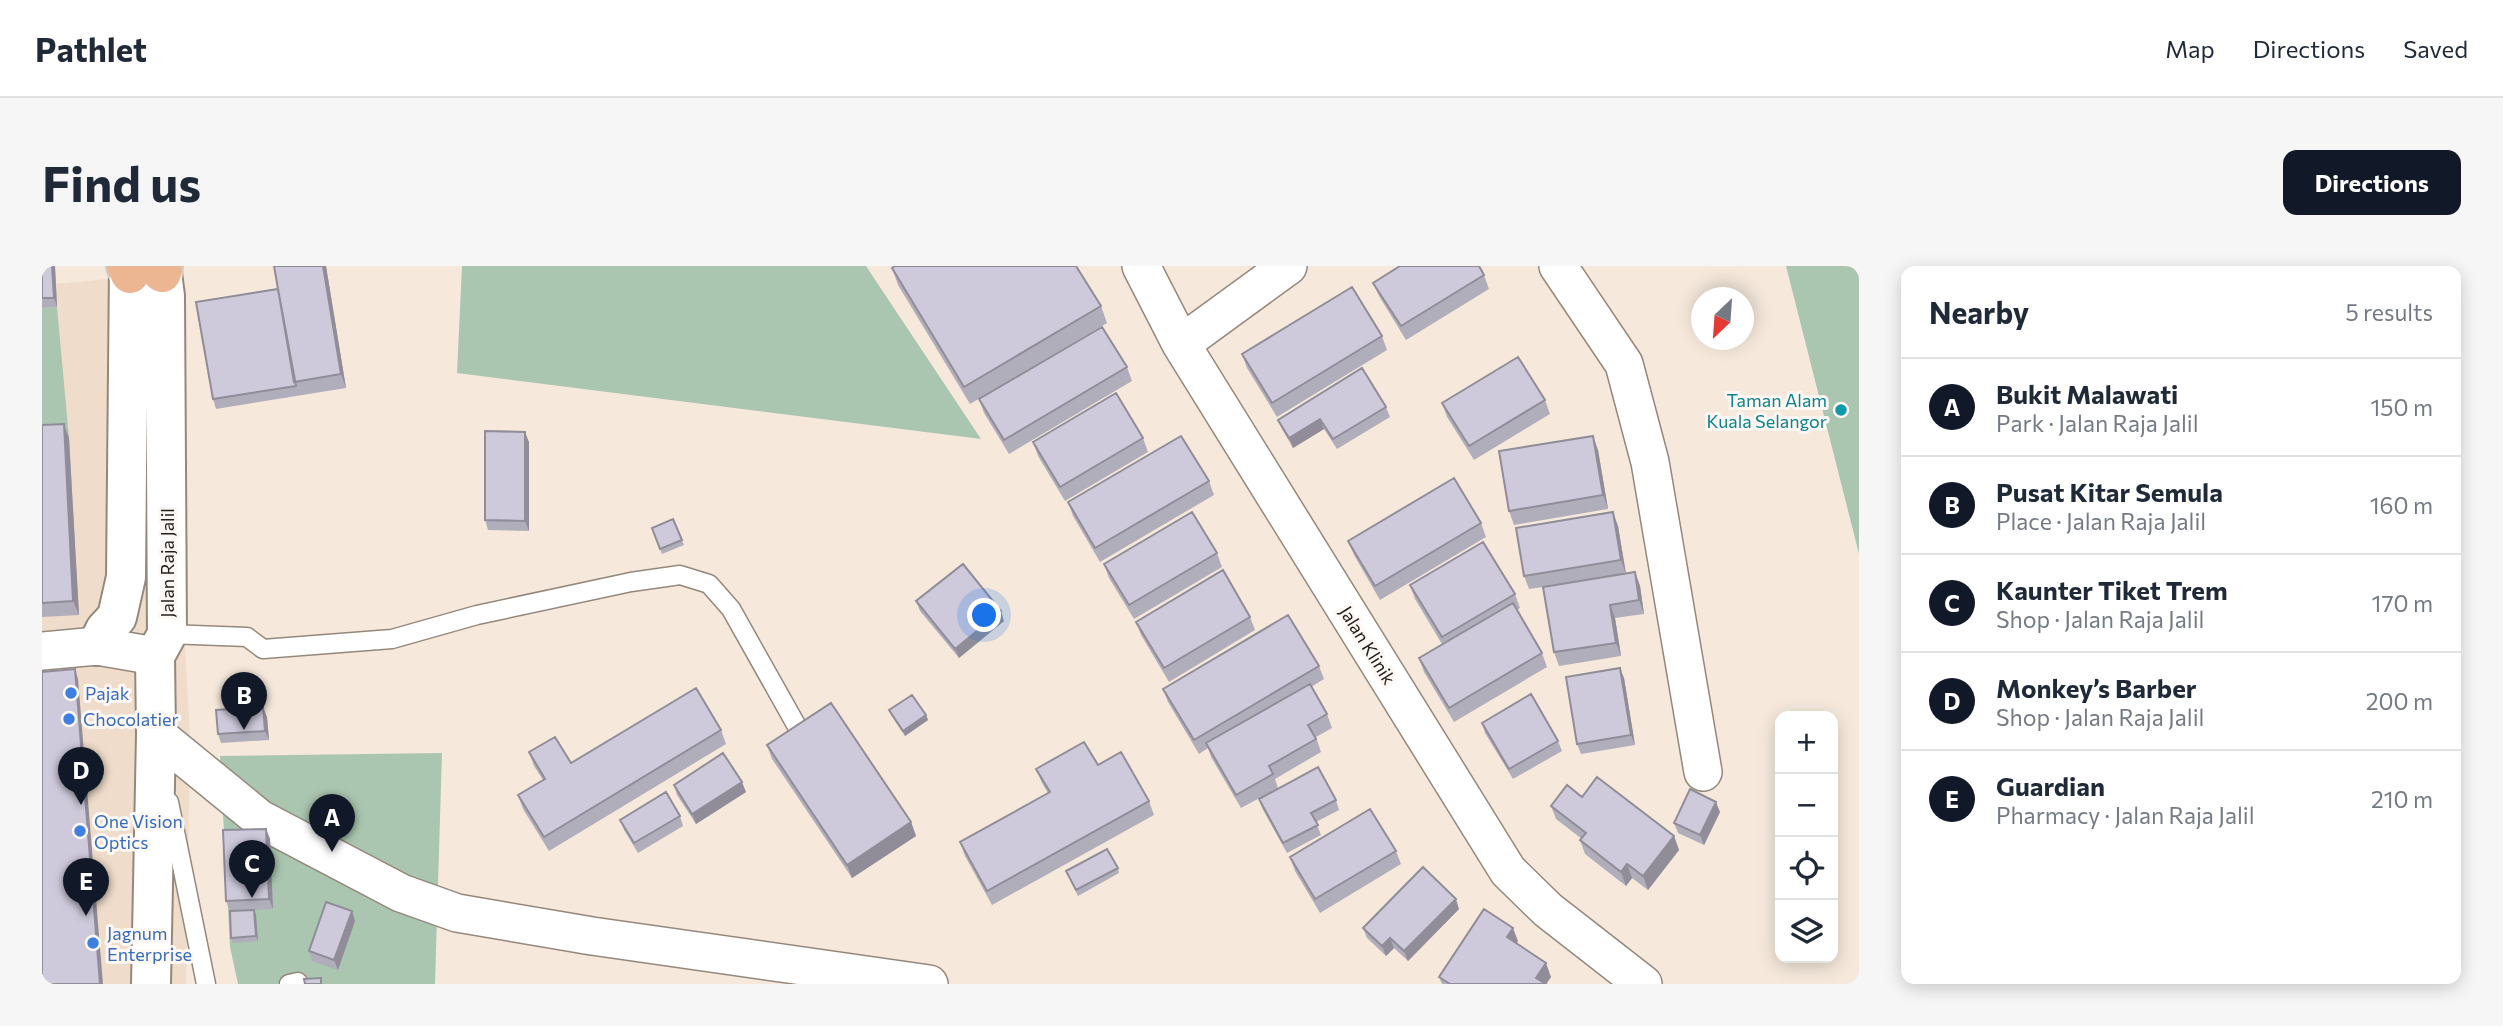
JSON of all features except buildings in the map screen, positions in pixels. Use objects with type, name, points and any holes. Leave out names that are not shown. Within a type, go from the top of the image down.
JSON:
[{"type":"street","name":"Jalan Klinik","points":[[1141,266],[1181,344],[1508,871],[1548,910],[1643,984]]},
{"type":"street","points":[[1181,344],[1288,266]]},
{"type":"street","points":[[1558,266],[1623,364],[1650,462],[1703,772]]},
{"type":"street","name":"Jalan Raja Jalil","points":[[145,268],[165,296],[161,645],[156,734],[151,984]]},
{"type":"street","name":"Jalan Raja Jalil","points":[[97,646],[105,630],[117,617],[126,576],[145,268]]},
{"type":"street","points":[[42,651],[97,646],[161,645]]},
{"type":"street","points":[[156,734],[260,819],[401,892],[457,913],[592,936],[929,984]]},
{"type":"lane","points":[[161,645],[247,637],[263,649],[391,639],[477,615],[631,582],[680,575],[709,584],[731,609],[799,730]]},
{"type":"lane","points":[[156,734],[206,984]]},
{"type":"shaded area","points":[[184,272],[183,609],[190,739],[186,984],[42,984],[42,285]]},
{"type":"green space","points":[[462,266],[866,266],[981,439],[457,373]]},
{"type":"green space","name":"Taman Alam Kuala Selangor","points":[[1786,266],[1859,266],[1859,554]]},
{"type":"green space","points":[[57,307],[69,438],[42,440],[42,308]]},
{"type":"green space","points":[[442,753],[435,984],[238,984],[230,947],[220,756]]},
{"type":"place","name":"Taman Alam Kuala Selangor","points":[[1841,410]]},
{"type":"place","name":"Pajak","points":[[71,693]]},
{"type":"place","name":"Chocolatier","points":[[69,719]]},
{"type":"place","name":"Pusat Kitar Semula","points":[[244,730]]},
{"type":"place","name":"Monkey’s Barber","points":[[81,805]]},
{"type":"place","name":"One Vision Optics","points":[[80,831]]},
{"type":"place","name":"Bukit Malawati","points":[[332,852]]},
{"type":"place","name":"Kaunter Tiket Trem","points":[[252,898]]},
{"type":"place","name":"Guardian","points":[[86,916]]},
{"type":"place","name":"Jagnum Enterprise","points":[[93,943]]}]
